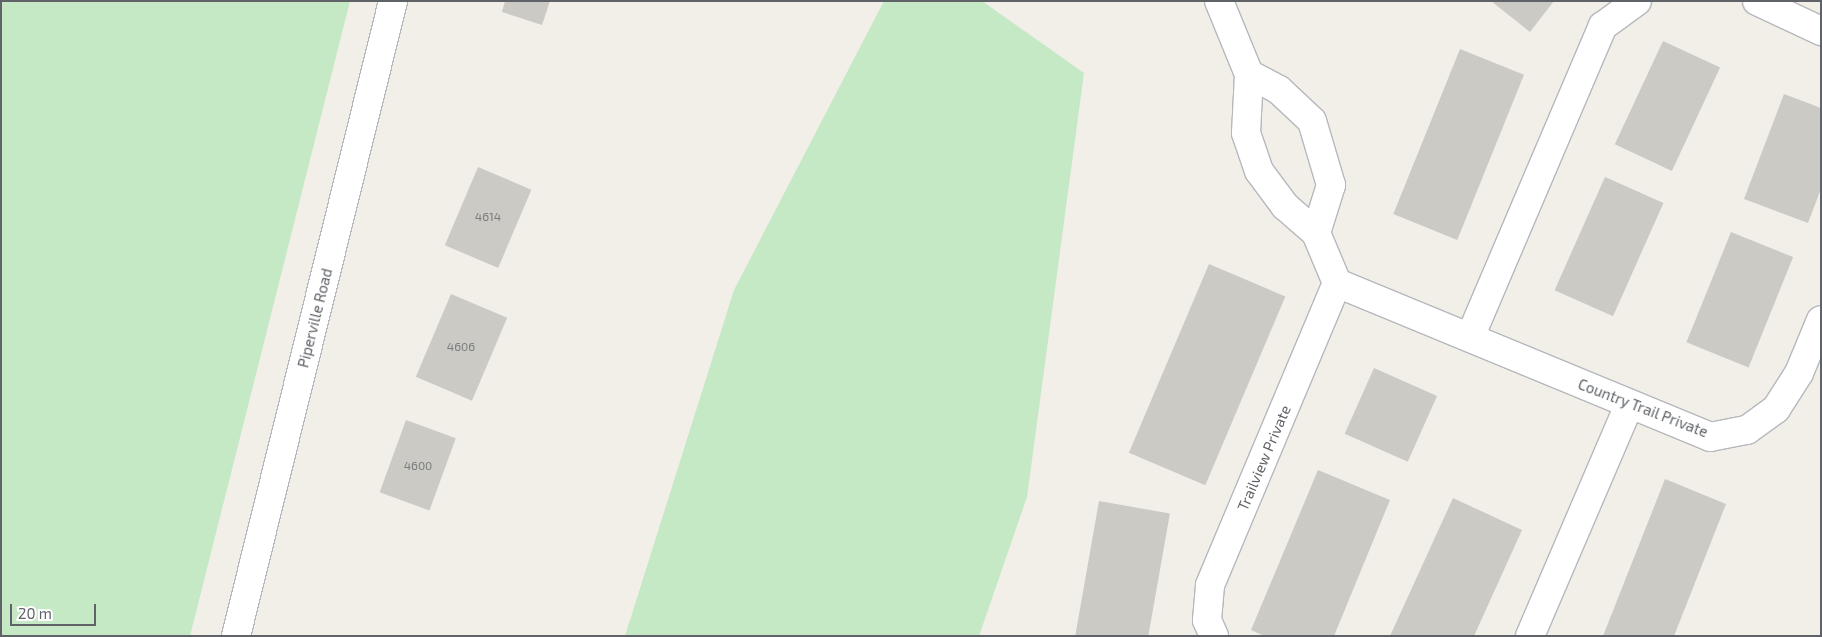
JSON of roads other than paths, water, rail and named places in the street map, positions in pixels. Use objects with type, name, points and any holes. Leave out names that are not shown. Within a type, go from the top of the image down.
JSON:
[{"type":"street","name":"Piperville Road","points":[[236,636],[393,1]]},
{"type":"street","points":[[1219,1],[1249,74],[1246,133],[1259,171],[1285,206],[1316,233],[1338,283]]},
{"type":"street","points":[[1471,336],[1603,26],[1637,1]]},
{"type":"street","points":[[1757,1],[1821,31]]},
{"type":"street","points":[[1249,74],[1279,90],[1312,121],[1331,185],[1316,233]]},
{"type":"street","name":"Country Trail Private","points":[[1338,283],[1471,336],[1629,405],[1710,436],[1747,430],[1776,409],[1798,373],[1821,320]]},
{"type":"street","name":"Trailview Private","points":[[1214,636],[1207,620],[1210,585],[1338,283]]},
{"type":"street","points":[[1530,636],[1629,405]]}]
